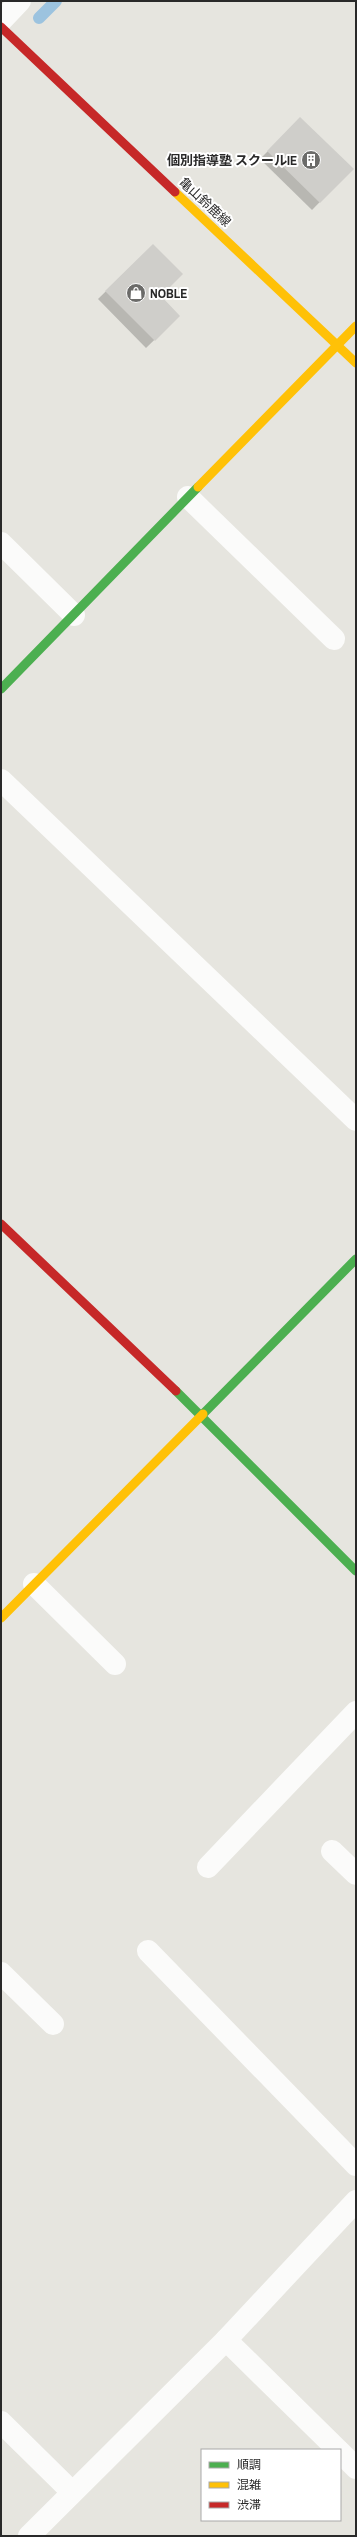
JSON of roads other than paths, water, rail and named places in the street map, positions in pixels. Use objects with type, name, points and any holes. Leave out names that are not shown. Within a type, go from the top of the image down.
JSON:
[{"type":"street","points":[[1,21],[20,1]]},
{"type":"street","name":"亀山鈴鹿線","points":[[1,27],[356,363]]},
{"type":"street","points":[[1,689],[356,326]]},
{"type":"street","points":[[188,497],[334,639]]},
{"type":"street","points":[[1,544],[74,615]]},
{"type":"street","points":[[1,780],[356,1120]]},
{"type":"street","points":[[1,1224],[200,1414],[356,1571]]},
{"type":"street","points":[[1,1618],[200,1414],[356,1259]]},
{"type":"street","points":[[34,1584],[115,1664]]},
{"type":"street","points":[[208,1867],[356,1712]]},
{"type":"street","points":[[332,1851],[356,1874]]},
{"type":"street","points":[[148,1951],[356,2164]]},
{"type":"street","points":[[1,1973],[53,2024]]},
{"type":"street","points":[[29,2536],[226,2340],[356,2201]]},
{"type":"street","points":[[226,2340],[337,2449]]},
{"type":"street","points":[[1,2422],[72,2492]]},
{"type":"street","points":[[341,2453],[356,2468]]},
{"type":"waterway","points":[[39,18],[56,1]]},
{"type":"place","name":"個別指導塾 スクールIE","points":[[311,160]]},
{"type":"place","name":"NOBLE","points":[[136,293]]}]
